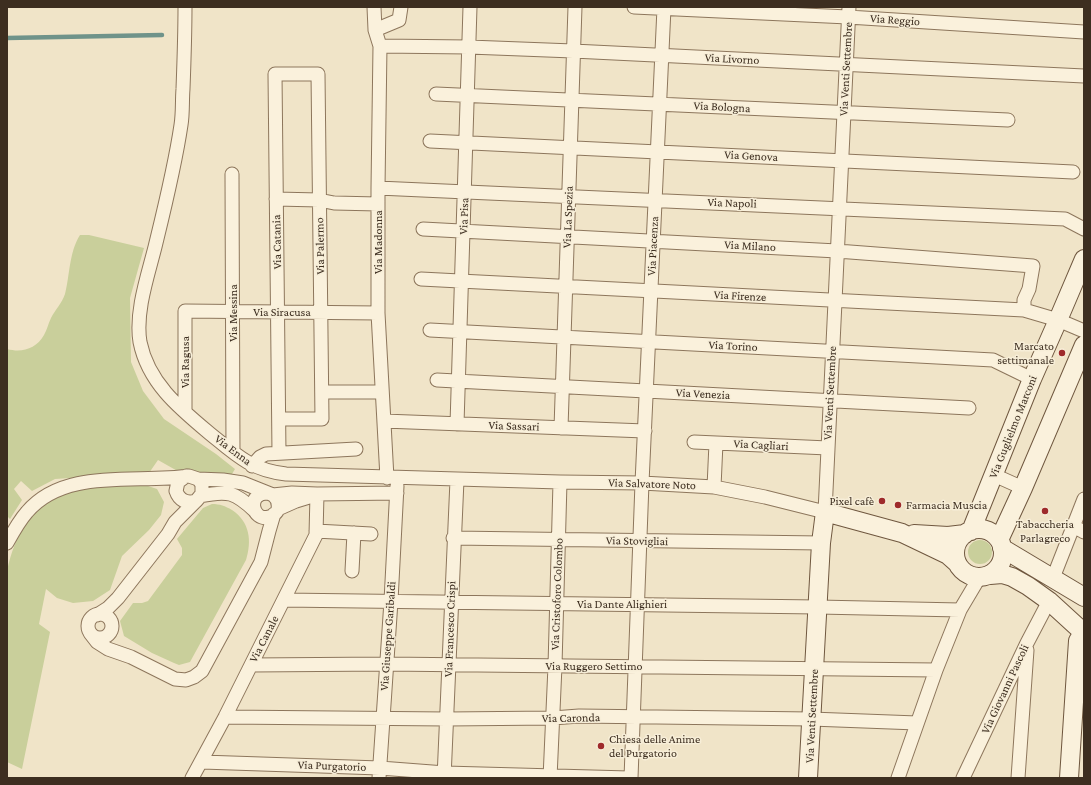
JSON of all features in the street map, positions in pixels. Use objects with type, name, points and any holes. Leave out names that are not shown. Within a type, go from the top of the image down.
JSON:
[{"type":"street","name":"Via Enna","points":[[185,7],[185,48],[181,124],[168,191],[140,309],[140,341],[147,364],[161,388],[185,412],[252,466],[270,472],[286,474],[392,478]]},
{"type":"street","name":"Via Madonna","points":[[374,7],[375,30],[380,46],[378,313],[384,421],[392,478]]},
{"type":"street","points":[[375,30],[399,20],[400,7]]},
{"type":"street","name":"Via Pisa","points":[[457,424],[470,7]]},
{"type":"street","name":"Via La Spezia","points":[[561,428],[575,7]]},
{"type":"street","name":"Via Reggio","points":[[634,7],[848,12],[1084,32]]},
{"type":"street","name":"Via Piacenza","points":[[630,778],[664,8]]},
{"type":"street","name":"Via Venti Settembre","points":[[808,778],[821,543],[825,512],[848,12]]},
{"type":"street","name":"Via Livorno","points":[[380,46],[469,47],[573,51],[1084,76]]},
{"type":"street","name":"Via Catania","points":[[279,453],[275,74],[318,74]]},
{"type":"street","name":"Via Palermo","points":[[279,419],[322,418],[318,74]]},
{"type":"street","name":"Via Bologna","points":[[436,94],[1008,120]]},
{"type":"street","name":"Via Genova","points":[[430,141],[1073,172]]},
{"type":"street","name":"Via Messina","points":[[232,174],[233,452]]},
{"type":"street","name":"Via Napoli","points":[[378,188],[1064,219],[1084,229]]},
{"type":"street","points":[[276,199],[378,204]]},
{"type":"street","name":"Via Milano","points":[[423,229],[653,240],[837,251],[1033,266],[1030,289],[1024,300],[1024,310]]},
{"type":"street","name":"Via Guglielmo Marconi","points":[[968,532],[994,474],[1032,379],[1084,259]]},
{"type":"street","name":"Via Firenze","points":[[421,279],[566,288],[1024,310],[1058,320],[1084,331]]},
{"type":"street","name":"Via Siracusa","points":[[185,311],[378,313]]},
{"type":"street","name":"Via Ragusa","points":[[185,311],[185,412]]},
{"type":"street","name":"Via Torino","points":[[430,330],[993,360],[1032,379]]},
{"type":"street","points":[[1000,544],[1084,345]]},
{"type":"street","name":"Via Venezia","points":[[437,380],[969,408]]},
{"type":"street","points":[[322,392],[382,392]]},
{"type":"street","name":"Via Sassari","points":[[384,421],[645,431]]},
{"type":"street","name":"Via Cagliari","points":[[694,442],[828,448]]},
{"type":"street","points":[[714,487],[716,443]]},
{"type":"street","points":[[252,466],[260,457],[266,454],[356,449]]},
{"type":"street","points":[[994,474],[1023,488]]},
{"type":"street","points":[[176,522],[178,507],[178,482],[192,477]]},
{"type":"street","points":[[7,542],[16,525],[28,511],[55,490],[69,485],[97,481],[192,477],[243,483],[270,494],[278,501],[261,562],[202,671],[194,678],[176,680],[131,657],[108,649],[97,642],[90,633],[88,626],[93,616],[108,608],[118,598],[176,522],[198,499],[202,487],[192,477]]},
{"type":"street","name":"Via Salvatore Noto","points":[[392,478],[642,483],[714,487],[765,497],[902,533]]},
{"type":"street","name":"Via Giuseppe Garibaldi","points":[[379,773],[397,493],[392,478]]},
{"type":"street","points":[[148,479],[159,481],[186,502],[223,492],[243,500],[257,513],[267,518],[296,501],[317,494]]},
{"type":"street","name":"Via Francesco Crispi","points":[[444,775],[457,480]]},
{"type":"street","name":"Via Cristoforo Colombo","points":[[550,777],[555,666],[560,482]]},
{"type":"street","points":[[265,550],[263,535],[253,503],[255,498],[262,493],[397,493]]},
{"type":"street","name":"Via Canale","points":[[192,778],[225,718],[316,535],[317,494]]},
{"type":"street","points":[[1057,581],[1078,529],[1084,499]]},
{"type":"street","points":[[898,778],[936,670],[960,610],[984,576],[996,570],[1001,564],[1003,556],[1000,544],[995,535],[984,530],[948,536],[902,533]]},
{"type":"street","points":[[316,531],[371,534]]},
{"type":"street","points":[[957,563],[955,555],[956,547],[959,540],[968,532]]},
{"type":"street","points":[[352,571],[354,533]]},
{"type":"street","points":[[902,533],[948,555],[966,574],[984,576],[1002,574],[1012,577],[1049,601],[1084,632],[1078,641],[1078,742],[1069,778]]},
{"type":"street","name":"Via Stovigliai","points":[[454,538],[821,543]]},
{"type":"street","points":[[1000,544],[1084,597]]},
{"type":"street","points":[[1057,581],[1084,608]]},
{"type":"street","points":[[90,633],[100,638],[107,635],[118,598]]},
{"type":"street","name":"Via Dante Alighieri","points":[[284,600],[637,604],[960,610]]},
{"type":"street","name":"Via Giovanni Pascoli","points":[[963,778],[1027,643],[1049,601]]},
{"type":"street","points":[[97,615],[104,615],[117,643],[131,657]]},
{"type":"street","points":[[1018,778],[1027,643]]},
{"type":"street","name":"Via Ruggero Settimo","points":[[251,665],[386,664],[936,670]]},
{"type":"street","name":"Via Caronda","points":[[225,718],[447,719],[553,718],[579,716],[917,723]]},
{"type":"street","name":"Via Purgatorio","points":[[202,762],[379,773],[630,778]]},
{"type":"green space","points":[[80,235],[89,235],[144,248],[130,298],[131,362],[143,391],[164,419],[216,454],[235,469],[232,474],[181,473],[158,460],[149,473],[55,479],[32,491],[21,481],[14,489],[22,500],[10,519],[7,516],[7,349],[28,349],[33,347],[41,340],[51,318],[65,294],[72,256],[76,242]]},
{"type":"green space","points":[[125,484],[148,486],[157,489],[164,502],[161,515],[149,530],[122,556],[110,590],[93,601],[73,603],[57,598],[46,589],[39,624],[50,632],[22,769],[7,762],[7,571],[10,558],[26,523],[34,513],[54,497],[73,489]]},
{"type":"green space","points":[[212,504],[225,506],[243,520],[248,532],[248,553],[246,560],[190,662],[179,665],[152,653],[124,636],[120,621],[133,603],[148,601],[182,555],[182,548],[177,539],[203,508]]},
{"type":"green space","points":[[980,540],[989,543],[992,552],[989,561],[980,564],[971,561],[968,552],[971,543]]},
{"type":"waterway","points":[[7,38],[162,35]]},
{"type":"place","name":"Marcato settimanale","points":[[1062,353]]},
{"type":"place","name":"Pixel cafè","points":[[882,501]]},
{"type":"place","name":"Farmacia Muscia","points":[[898,505]]},
{"type":"place","name":"Tabaccheria Parlagreco","points":[[1045,511]]},
{"type":"place","name":"Chiesa delle Anime del Purgatorio","points":[[601,746]]}]
